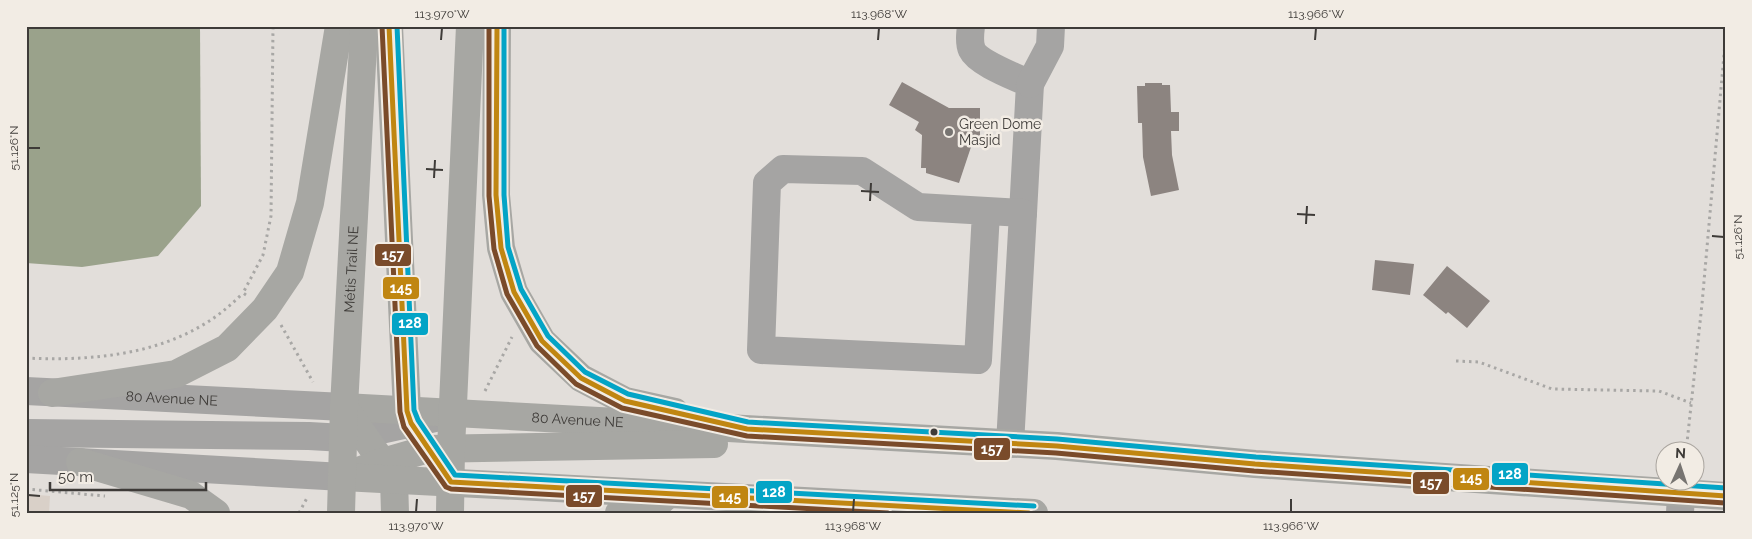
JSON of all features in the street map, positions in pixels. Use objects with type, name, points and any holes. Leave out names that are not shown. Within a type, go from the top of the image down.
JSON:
[{"type":"main road","points":[[39,392],[176,374],[227,348],[265,308],[290,272],[310,203],[339,26]]},
{"type":"main road","name":"Métis Trail NE","points":[[344,408],[364,26]]},
{"type":"main road","points":[[389,26],[409,417],[440,449],[451,482],[450,513]]},
{"type":"main road","points":[[440,449],[453,414],[470,26]]},
{"type":"main road","points":[[497,26],[496,195],[501,248],[514,292],[542,341],[581,378],[625,401],[747,429]]},
{"type":"main road","points":[[344,408],[354,436],[389,470],[451,482],[1034,513]]},
{"type":"main road","name":"80 Avenue NE","points":[[344,408],[409,417]]},
{"type":"main road","name":"80 Avenue NE","points":[[453,414],[1057,446],[1681,503],[1726,496]]},
{"type":"main road","points":[[341,513],[343,477],[354,436]]},
{"type":"main road","points":[[343,477],[389,470],[440,449],[946,440]]},
{"type":"main road","points":[[80,462],[191,495],[216,513]]},
{"type":"main road","points":[[389,470],[395,513]]},
{"type":"main road","points":[[619,513],[681,494]]},
{"type":"street","points":[[971,26],[970,40],[972,51],[981,59],[1030,84]]},
{"type":"street","points":[[1010,444],[1030,84],[1050,46],[1051,26]]},
{"type":"street","points":[[986,212],[978,360],[761,350],[767,183],[783,169],[862,171],[918,207],[1023,213]]},
{"type":"street","name":"80 Avenue NE","points":[[39,392],[344,408]]},
{"type":"street","points":[[26,433],[354,436],[409,417],[453,414]]},
{"type":"street","points":[[26,459],[343,477]]},
{"type":"path","points":[[26,358],[46,359],[126,353],[168,342],[201,327],[224,311],[243,293],[263,255],[271,216],[273,26]]},
{"type":"path","points":[[1687,442],[1702,304],[1726,32]]},
{"type":"path","points":[[243,293],[248,297]]},
{"type":"path","points":[[280,323],[314,380],[313,385]]},
{"type":"path","points":[[484,394],[515,332]]},
{"type":"path","points":[[1456,361],[1479,362],[1552,389],[1659,391],[1691,403]]},
{"type":"path","points":[[26,488],[88,493],[114,498]]},
{"type":"shaded area","points":[[26,26],[200,26],[201,206],[158,256],[82,267],[26,263]]},
{"type":"shaded area","points":[[26,494],[50,496],[49,513],[26,513]]},
{"type":"building","name":"Green Dome Masjid","points":[[902,82],[949,108],[980,108],[980,136],[975,135],[959,183],[926,173],[926,168],[921,168],[922,135],[915,130],[919,122],[889,105]]},
{"type":"building","points":[[1145,83],[1170,85],[1171,112],[1179,112],[1179,131],[1171,131],[1172,155],[1179,190],[1151,196],[1143,157],[1142,123],[1138,123],[1137,86],[1145,86]]},
{"type":"building","points":[[1375,260],[1414,264],[1410,295],[1372,290]]},
{"type":"building","points":[[1447,266],[1490,301],[1467,328],[1423,295]]},
{"type":"transit line","name":"157","points":[[382,26],[400,412],[404,427],[446,487],[451,489],[888,513]]},
{"type":"transit line","name":"145","points":[[389,26],[407,411],[411,423],[451,482],[1029,513]]},
{"type":"transit line","name":"128","points":[[397,26],[414,410],[418,420],[455,475],[1034,506]]},
{"type":"transit line","name":"157","points":[[489,26],[489,196],[494,249],[507,294],[537,346],[576,384],[622,408],[747,436],[1056,453],[1254,471],[1725,503]]},
{"type":"transit line","name":"145","points":[[497,26],[496,195],[501,248],[514,292],[542,341],[581,378],[625,401],[747,429],[1057,446],[1255,464],[1726,496]]},
{"type":"transit line","name":"128","points":[[504,26],[504,195],[508,247],[521,289],[548,336],[585,372],[628,394],[748,422],[1057,439],[1256,457],[1726,488]]},
{"type":"place","name":"Green Dome Masjid","points":[[949,132]]}]
